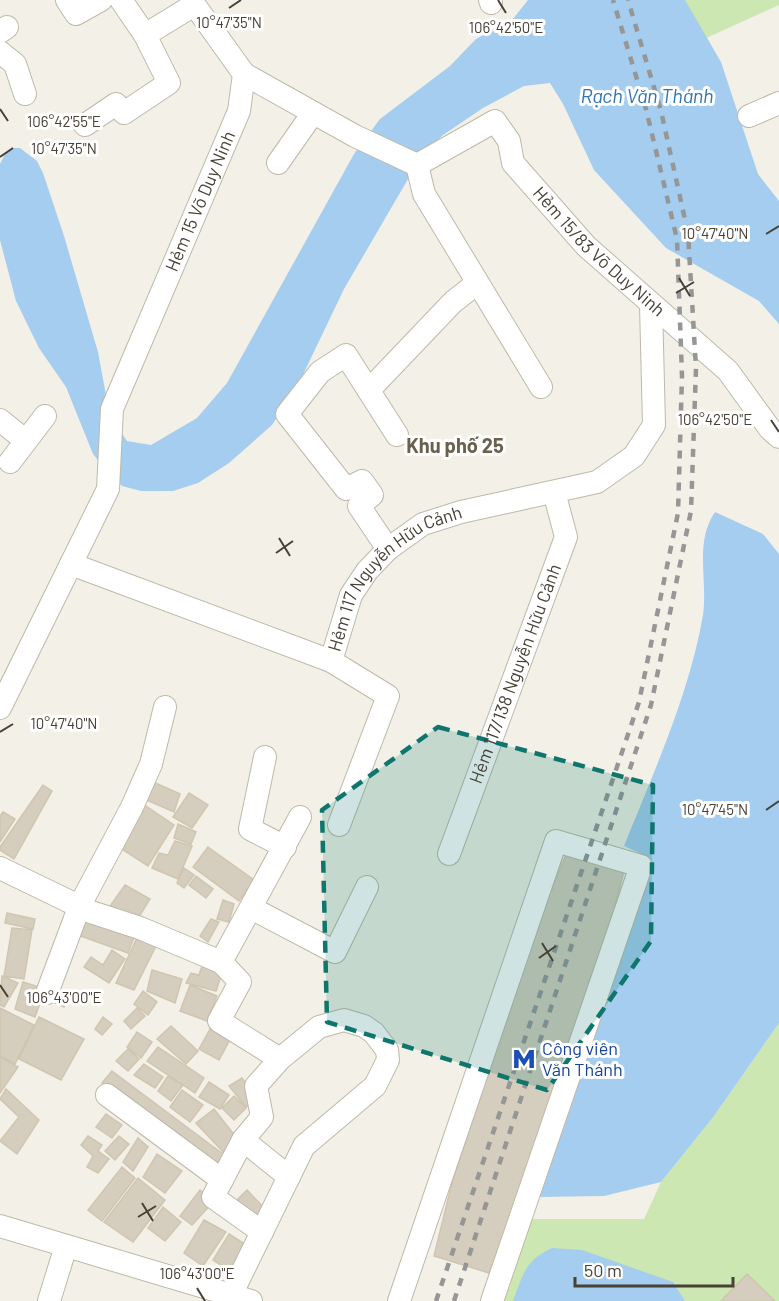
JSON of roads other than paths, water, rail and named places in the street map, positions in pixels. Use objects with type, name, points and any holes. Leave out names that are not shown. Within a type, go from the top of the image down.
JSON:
[{"type":"street","points":[[71,7],[101,0]]},
{"type":"street","points":[[85,125],[116,104],[124,113],[169,83],[145,35],[122,0]]},
{"type":"street","points":[[145,35],[192,2],[244,74],[355,136],[417,165],[424,194],[476,284],[541,387]]},
{"type":"street","points":[[0,51],[15,64],[25,94]]},
{"type":"street","name":"Hẻm 15 Võ Duy Ninh","points":[[71,564],[108,489],[112,409],[239,111],[244,74]]},
{"type":"street","points":[[749,116],[779,103]]},
{"type":"street","points":[[278,163],[313,113]]},
{"type":"street","name":"Hẻm 15/83 Võ Duy Ninh","points":[[417,165],[495,121],[509,141],[513,163],[586,246],[728,371],[770,429],[779,437]]},
{"type":"street","points":[[370,389],[453,302],[476,284]]},
{"type":"street","name":"Hẻm 117 Nguyễn Hữu Cảnh","points":[[71,564],[331,660],[351,595],[367,571],[387,549],[423,524],[461,512],[597,482],[634,456],[654,425],[651,305]]},
{"type":"street","points":[[387,549],[359,506],[372,495],[362,481],[346,489],[287,414],[320,372],[346,356],[370,389],[397,435]]},
{"type":"street","points":[[10,462],[45,416]]},
{"type":"street","points":[[0,420],[26,441]]},
{"type":"street","name":"Hẻm 117/138 Nguyễn Hữu Cảnh","points":[[450,854],[566,537],[554,492]]},
{"type":"street","points":[[0,708],[71,564]]},
{"type":"street","points":[[331,660],[388,696],[339,825]]},
{"type":"street","points":[[47,993],[80,905],[132,807],[151,764],[165,707]]},
{"type":"street","points":[[265,757],[250,829],[285,847]]},
{"type":"street","points":[[221,962],[300,818]]},
{"type":"street","points":[[406,1295],[555,841],[641,866],[492,1301]]},
{"type":"street","points":[[0,868],[91,912],[140,928],[221,962],[240,982],[219,1021],[280,1059]]},
{"type":"street","points":[[251,908],[335,952],[368,887]]},
{"type":"street","points":[[0,1226],[227,1297],[262,1232],[304,1146],[375,1086],[388,1060],[387,1050],[383,1042],[364,1026],[344,1020],[319,1027],[280,1059],[256,1086],[262,1117],[243,1140],[213,1197],[262,1232]]},
{"type":"street","points":[[107,1095],[222,1180]]},
{"type":"street","points":[[243,1140],[289,1177]]},
{"type":"street","points":[[49,1301],[66,1246]]},
{"type":"water","name":"Rạch Văn Thánh","points":[[528,0],[685,0],[721,62],[758,174],[779,201],[779,324],[759,301],[666,248],[594,170],[563,104],[550,83],[524,86],[483,108],[443,135],[422,155],[344,289],[298,385],[272,425],[229,463],[198,483],[173,491],[141,491],[122,486],[93,454],[66,387],[39,348],[16,301],[0,240],[0,164],[6,152],[13,148],[20,148],[37,161],[43,173],[98,352],[110,417],[127,441],[151,445],[197,418],[227,383],[354,154],[380,119],[450,66],[476,39],[513,19]]},
{"type":"water","points":[[715,512],[763,534],[779,554],[779,1023],[714,1116],[661,1182],[604,1196],[536,1197],[570,1110],[650,858],[624,846],[670,732],[697,644],[704,602],[703,549],[705,536]]},
{"type":"water","points":[[552,1248],[582,1250],[673,1282],[685,1301],[513,1301],[530,1263]]},
{"type":"railway","points":[[436,1301],[639,702],[678,513],[682,376],[677,239],[646,109],[613,0]]},
{"type":"railway","points":[[454,1301],[651,705],[691,511],[696,368],[688,233],[661,111],[628,0]]},
{"type":"place","name":"Công viên Văn Thánh","points":[[524,1059]]},
{"type":"district","name":"Khu phố 25","points":[[455,446]]}]
